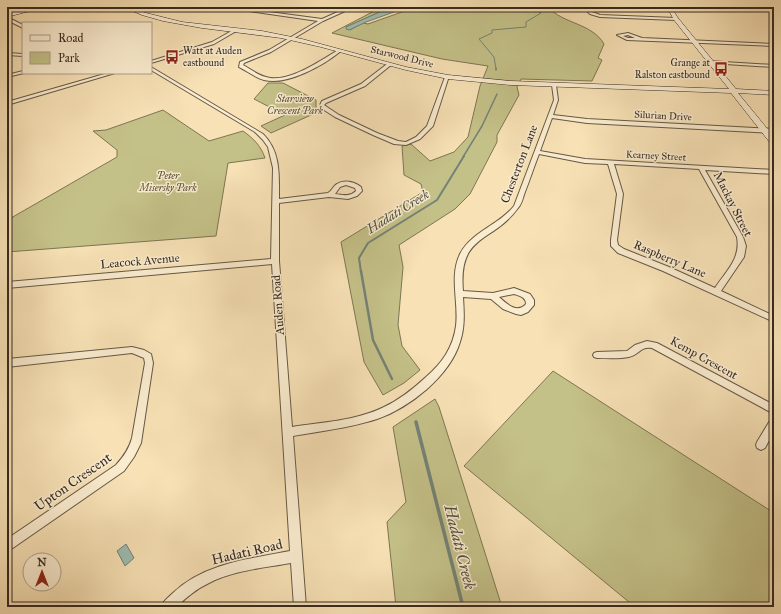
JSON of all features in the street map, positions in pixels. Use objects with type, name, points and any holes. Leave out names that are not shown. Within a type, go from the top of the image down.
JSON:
[{"type":"street","points":[[7,15],[43,7]]},
{"type":"street","name":"Starwood Drive","points":[[126,7],[158,18],[291,38],[389,64],[447,77],[554,85],[679,90],[691,93],[774,93]]},
{"type":"street","points":[[224,7],[322,20]]},
{"type":"street","points":[[339,50],[315,67],[280,80],[265,79],[241,67],[240,64],[270,51],[322,20],[352,7]]},
{"type":"street","points":[[585,7],[591,13],[600,16],[676,19]]},
{"type":"street","points":[[669,7],[676,19],[774,142]]},
{"type":"street","points":[[7,18],[22,26]]},
{"type":"street","points":[[152,62],[213,43],[236,30]]},
{"type":"street","points":[[642,39],[774,45]]},
{"type":"street","points":[[7,54],[22,55]]},
{"type":"street","points":[[710,62],[774,66]]},
{"type":"street","points":[[389,64],[363,85],[324,102],[322,105],[323,107],[390,141],[402,144],[410,142],[428,130],[447,77]]},
{"type":"street","name":"Auden Road","points":[[152,69],[263,136],[274,154],[276,201],[275,261],[300,607]]},
{"type":"street","points":[[7,76],[22,72]]},
{"type":"street","points":[[7,104],[110,74]]},
{"type":"street","name":"Chesterton Lane","points":[[288,432],[362,419],[386,411],[406,399],[441,368],[451,354],[458,338],[460,323],[460,263],[465,252],[477,240],[513,213],[556,100],[554,85]]},
{"type":"street","name":"Starwood Drive","points":[[735,93],[774,97]]},
{"type":"street","name":"Silurian Drive","points":[[550,116],[587,121],[774,131]]},
{"type":"street","name":"Kearney Street","points":[[537,152],[576,160],[774,172]]},
{"type":"street","name":"Raspberry Lane","points":[[610,162],[620,194],[614,240],[615,246],[629,255],[666,269],[774,319]]},
{"type":"street","name":"Mackay Street","points":[[701,168],[740,237],[742,246],[740,257],[716,292]]},
{"type":"street","points":[[276,201],[329,195]]},
{"type":"street","name":"Leacock Avenue","points":[[7,286],[275,261]]},
{"type":"street","points":[[460,294],[493,296]]},
{"type":"street","name":"Kemp Crescent","points":[[597,355],[630,354],[638,347],[647,344],[654,345],[774,410]]},
{"type":"street","name":"Upton Crescent","points":[[7,363],[132,350],[141,352],[148,356],[149,362],[138,438],[135,449],[128,459],[120,468],[7,546]]},
{"type":"street","points":[[761,445],[774,422]]},
{"type":"street","name":"Hadati Road","points":[[167,607],[192,585],[206,577],[224,571],[297,556]]},
{"type":"green space","points":[[382,7],[391,7],[346,27],[350,30],[363,23],[368,24],[416,7],[440,9],[470,7],[548,7],[561,17],[592,32],[599,37],[604,44],[598,58],[602,60],[592,81],[521,79],[517,87],[519,95],[497,135],[497,142],[470,194],[455,209],[399,245],[403,267],[398,325],[402,346],[420,370],[404,383],[383,395],[364,362],[341,242],[423,192],[421,184],[404,175],[402,146],[411,144],[430,161],[454,152],[468,137],[480,86],[488,66],[442,59],[332,33]]},
{"type":"green space","name":"Starview Crescent Park","points":[[268,83],[283,83],[316,100],[316,108],[320,111],[271,133],[261,126],[285,115],[254,99]]},
{"type":"green space","name":"Peter Misersky Park","points":[[163,110],[209,141],[243,131],[257,143],[265,158],[228,163],[216,236],[7,252],[7,216],[11,218],[117,157],[117,150],[93,131],[106,130]]},
{"type":"green space","points":[[553,371],[774,513],[774,607],[635,607],[464,466]]},
{"type":"green space","points":[[435,399],[439,407],[502,607],[396,607],[387,522],[406,502],[393,427]]},
{"type":"shaded area","points":[[391,7],[408,7],[366,22],[349,30],[346,29],[346,27]]},
{"type":"shaded area","points":[[126,544],[134,558],[125,566],[117,551]]},
{"type":"waterway","name":"Hadati Creek","points":[[496,69],[494,57],[479,39],[492,33],[492,30],[526,27],[526,22],[541,13],[534,10],[512,10],[513,7]]},
{"type":"waterway","name":"Hadati Creek","points":[[463,157],[482,126],[497,94]]},
{"type":"waterway","name":"Hadati Creek","points":[[361,272],[359,258],[368,243],[437,200],[464,156]]},
{"type":"waterway","name":"Hadati Creek","points":[[361,271],[373,340],[392,379]]},
{"type":"waterway","name":"Hadati Creek","points":[[416,422],[463,607]]},
{"type":"place","name":"Watt at Auden eastbound","points":[[172,57]]},
{"type":"place","name":"Grange at Ralston eastbound","points":[[721,69]]}]
